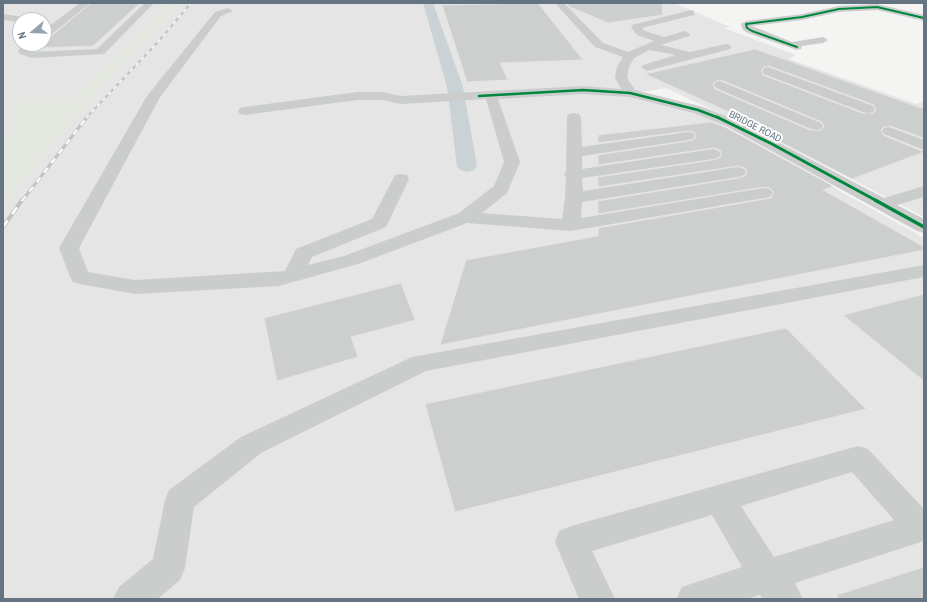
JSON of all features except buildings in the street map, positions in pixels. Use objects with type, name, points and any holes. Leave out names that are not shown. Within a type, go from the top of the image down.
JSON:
[{"type":"street","points":[[52,29],[86,3]]},
{"type":"street","points":[[24,52],[32,55],[100,52],[150,3]]},
{"type":"street","points":[[559,3],[599,45],[629,56]]},
{"type":"street","points":[[823,40],[794,46],[745,26],[749,23],[802,17],[828,7],[839,9],[877,6],[921,16]]},
{"type":"street","points":[[792,10],[802,17]]},
{"type":"street","points":[[228,11],[218,14],[154,96],[69,248],[80,277],[135,287],[279,279],[351,260],[465,217],[500,189],[512,162],[506,140],[485,96]]},
{"type":"street","points":[[662,40],[641,33],[636,27],[691,12]]},
{"type":"street","points":[[630,93],[621,78],[623,67],[629,56],[662,40],[685,34]]},
{"type":"street","points":[[648,46],[690,55]]},
{"type":"street","points":[[647,67],[726,47]]},
{"type":"street","points":[[768,71],[868,109]]},
{"type":"street","points":[[720,86],[816,126]]},
{"type":"street","points":[[715,116],[815,89]]},
{"type":"street","name":"BRIDGE ROAD","points":[[245,110],[298,105],[357,96],[383,96],[401,100],[583,90],[630,93],[715,116],[772,144],[924,227]]},
{"type":"street","points":[[571,225],[574,198],[572,175],[574,117]]},
{"type":"street","points":[[889,131],[924,145]]},
{"type":"street","points":[[573,153],[688,136]]},
{"type":"street","points":[[572,175],[713,154]]},
{"type":"street","points":[[574,198],[738,172]]},
{"type":"street","points":[[294,275],[303,253],[379,223],[401,179]]},
{"type":"street","points":[[882,204],[924,191]]},
{"type":"street","points":[[465,217],[571,225],[764,193]]},
{"type":"street","points":[[131,599],[168,568],[180,500],[251,445],[421,363],[924,271]]},
{"type":"street","points":[[597,599],[571,542],[858,458],[922,526],[776,588],[694,599]]},
{"type":"street","points":[[719,499],[776,588]]},
{"type":"shaded area","points":[[3,3],[167,3],[74,97],[16,98],[16,119],[3,147]]},
{"type":"shaded area","points":[[167,3],[182,3],[92,99],[3,207],[3,147],[16,119],[16,98],[74,97]]},
{"type":"shaded area","points":[[182,3],[674,3],[730,27],[724,28],[796,55],[789,59],[916,104],[924,101],[924,217],[787,145],[666,88],[634,93],[717,122],[924,238],[924,599],[3,599],[3,207],[92,99]]},
{"type":"waterway","points":[[428,3],[455,87],[467,166]]},
{"type":"railway","points":[[86,118],[158,42],[191,3]]},
{"type":"railway","points":[[22,201],[87,117]]},
{"type":"railway","points":[[3,227],[22,200]]},
{"type":"cycle path","points":[[797,47],[752,31],[747,28],[746,24],[802,17],[839,9],[877,7],[924,18]]},
{"type":"cycle path","points":[[479,96],[583,90],[630,93],[698,110],[731,123],[772,144],[924,227]]}]
